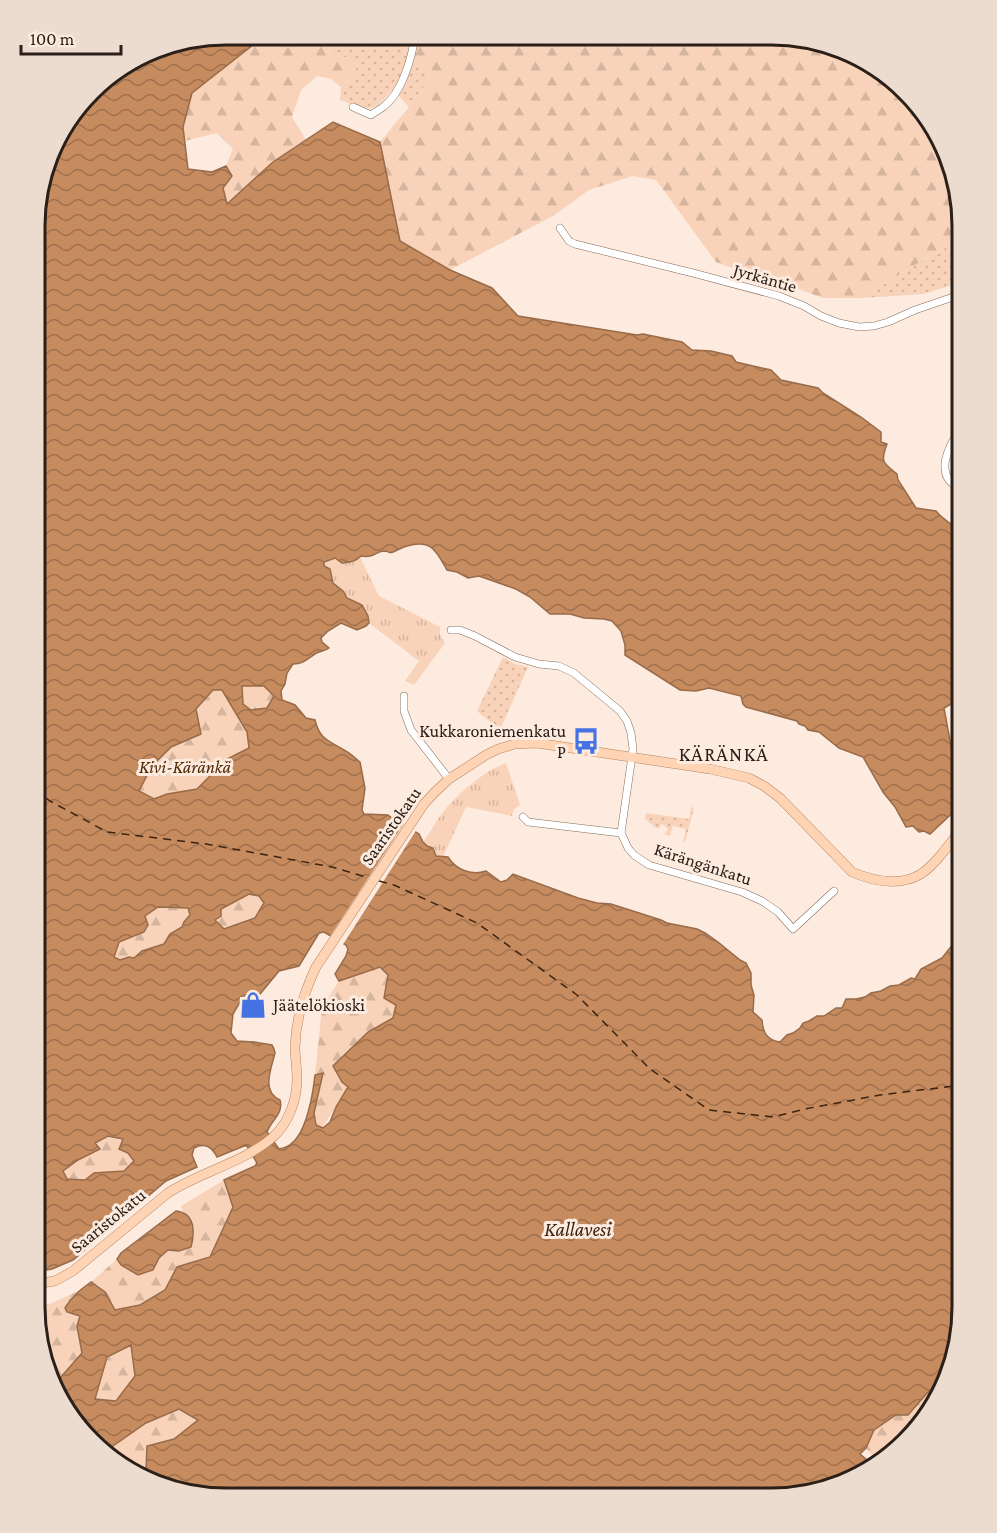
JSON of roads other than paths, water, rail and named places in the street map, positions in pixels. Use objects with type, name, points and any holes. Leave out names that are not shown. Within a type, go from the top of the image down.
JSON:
[{"type":"main road","name":"Saaristokatu","points":[[45,1282],[55,1281],[73,1270],[180,1185],[264,1144],[275,1135],[288,1118],[296,1098],[298,1080],[295,1046],[300,1010],[316,967],[424,804],[449,779],[498,749],[515,744],[537,743],[749,778],[780,798],[852,872],[867,879],[888,882],[904,880],[920,874],[938,858],[952,840]]},
{"type":"street","points":[[353,107],[371,115],[391,100],[405,73],[413,45]]},
{"type":"street","name":"Jyrkäntie","points":[[560,228],[569,241],[575,244],[779,296],[838,323],[860,327],[888,322],[952,297]]},
{"type":"street","points":[[952,444],[945,461],[947,478],[952,482]]},
{"type":"street","points":[[451,630],[460,630],[515,657],[539,664],[559,666],[574,673],[620,711],[627,721],[633,749],[621,833],[528,822],[523,817]]},
{"type":"street","points":[[404,696],[404,711],[411,730],[449,779]]},
{"type":"street","name":"Kärängänkatu","points":[[621,833],[634,855],[649,865],[703,879],[750,895],[778,912],[793,929],[834,891]]},
{"type":"water","name":"Kallavesi","points":[[226,45],[253,45],[192,93],[183,127],[188,169],[212,172],[226,166],[232,176],[223,188],[227,204],[273,162],[333,122],[380,142],[400,241],[450,270],[492,288],[518,316],[682,342],[692,350],[711,351],[732,356],[736,362],[771,370],[781,380],[818,388],[881,432],[881,442],[887,444],[884,462],[897,474],[898,480],[916,508],[936,511],[952,525],[952,704],[944,708],[952,752],[952,813],[930,834],[924,831],[919,832],[913,826],[906,827],[863,757],[839,748],[819,732],[808,730],[797,721],[746,707],[741,696],[709,688],[696,691],[680,690],[625,655],[621,631],[612,621],[570,614],[550,614],[530,597],[516,589],[479,576],[468,578],[447,570],[436,552],[422,544],[405,546],[391,553],[384,551],[361,556],[350,562],[342,563],[335,558],[324,562],[324,566],[330,569],[333,583],[343,591],[347,598],[362,605],[369,623],[357,630],[341,623],[328,631],[321,638],[329,648],[303,662],[293,664],[287,673],[281,691],[282,700],[295,705],[306,718],[315,720],[319,732],[325,739],[360,762],[365,788],[362,810],[364,814],[388,815],[419,834],[427,846],[433,848],[436,856],[448,857],[451,862],[465,871],[475,873],[486,871],[501,882],[513,874],[578,898],[611,904],[705,933],[746,963],[751,973],[754,995],[753,1012],[762,1020],[766,1035],[772,1040],[780,1042],[800,1028],[803,1023],[817,1016],[824,1016],[836,1008],[842,1008],[846,999],[865,997],[890,986],[899,985],[911,978],[915,979],[921,969],[942,958],[952,946],[952,1318],[949,1342],[932,1388],[908,1415],[896,1415],[874,1430],[866,1448],[860,1454],[867,1460],[840,1474],[806,1485],[771,1488],[226,1488],[179,1482],[146,1469],[147,1446],[174,1439],[198,1420],[179,1409],[146,1423],[112,1448],[82,1417],[60,1379],[82,1353],[77,1326],[80,1316],[67,1312],[65,1308],[73,1297],[91,1282],[105,1292],[115,1310],[140,1305],[165,1290],[177,1267],[210,1257],[233,1207],[224,1180],[257,1163],[247,1146],[217,1157],[208,1146],[202,1145],[194,1148],[192,1155],[197,1167],[166,1181],[73,1260],[45,1270],[45,226],[47,203],[51,179],[69,136],[90,107],[107,90],[136,69],[179,51]],"holes":[[[242,686],[264,686],[274,696],[267,708],[251,710],[243,704]],[[213,690],[222,690],[247,732],[249,748],[227,759],[197,789],[167,794],[154,799],[139,791],[152,766],[171,747],[201,734],[196,709]],[[249,894],[259,896],[264,903],[255,918],[224,929],[215,920],[221,916],[221,909]],[[158,907],[188,908],[190,915],[182,927],[170,934],[164,944],[142,951],[134,958],[120,960],[114,957],[119,942],[144,932],[148,925],[145,916]],[[324,932],[346,945],[348,949],[335,974],[339,981],[380,967],[388,975],[384,998],[396,1005],[393,1018],[368,1032],[333,1066],[342,1082],[348,1087],[330,1122],[323,1128],[316,1125],[314,1113],[323,1073],[315,1075],[313,1092],[302,1130],[291,1144],[279,1149],[267,1132],[279,1113],[281,1105],[280,1100],[274,1096],[269,1086],[274,1049],[272,1045],[237,1041],[231,1033],[233,1014],[240,1002],[260,994],[279,971],[299,966],[319,933]],[[108,1136],[123,1139],[119,1149],[128,1153],[134,1161],[124,1171],[94,1173],[85,1180],[67,1179],[63,1171],[100,1149],[95,1143]],[[131,1345],[135,1376],[116,1401],[95,1399],[107,1357]]]},
{"type":"water","points":[[176,1211],[187,1215],[190,1219],[193,1230],[191,1247],[179,1251],[168,1250],[159,1258],[153,1270],[138,1275],[121,1265],[117,1259],[121,1253]]},
{"type":"place","name":"Kukkaroniemenkatu P","points":[[586,741]]},
{"type":"place","name":"Jäätelökioski","points":[[253,1005]]},
{"type":"district","name":"KÄRÄNKÄ","points":[[724,754]]},
{"type":"park label","name":"Kivi-Käränkä","points":[[185,767]]}]
